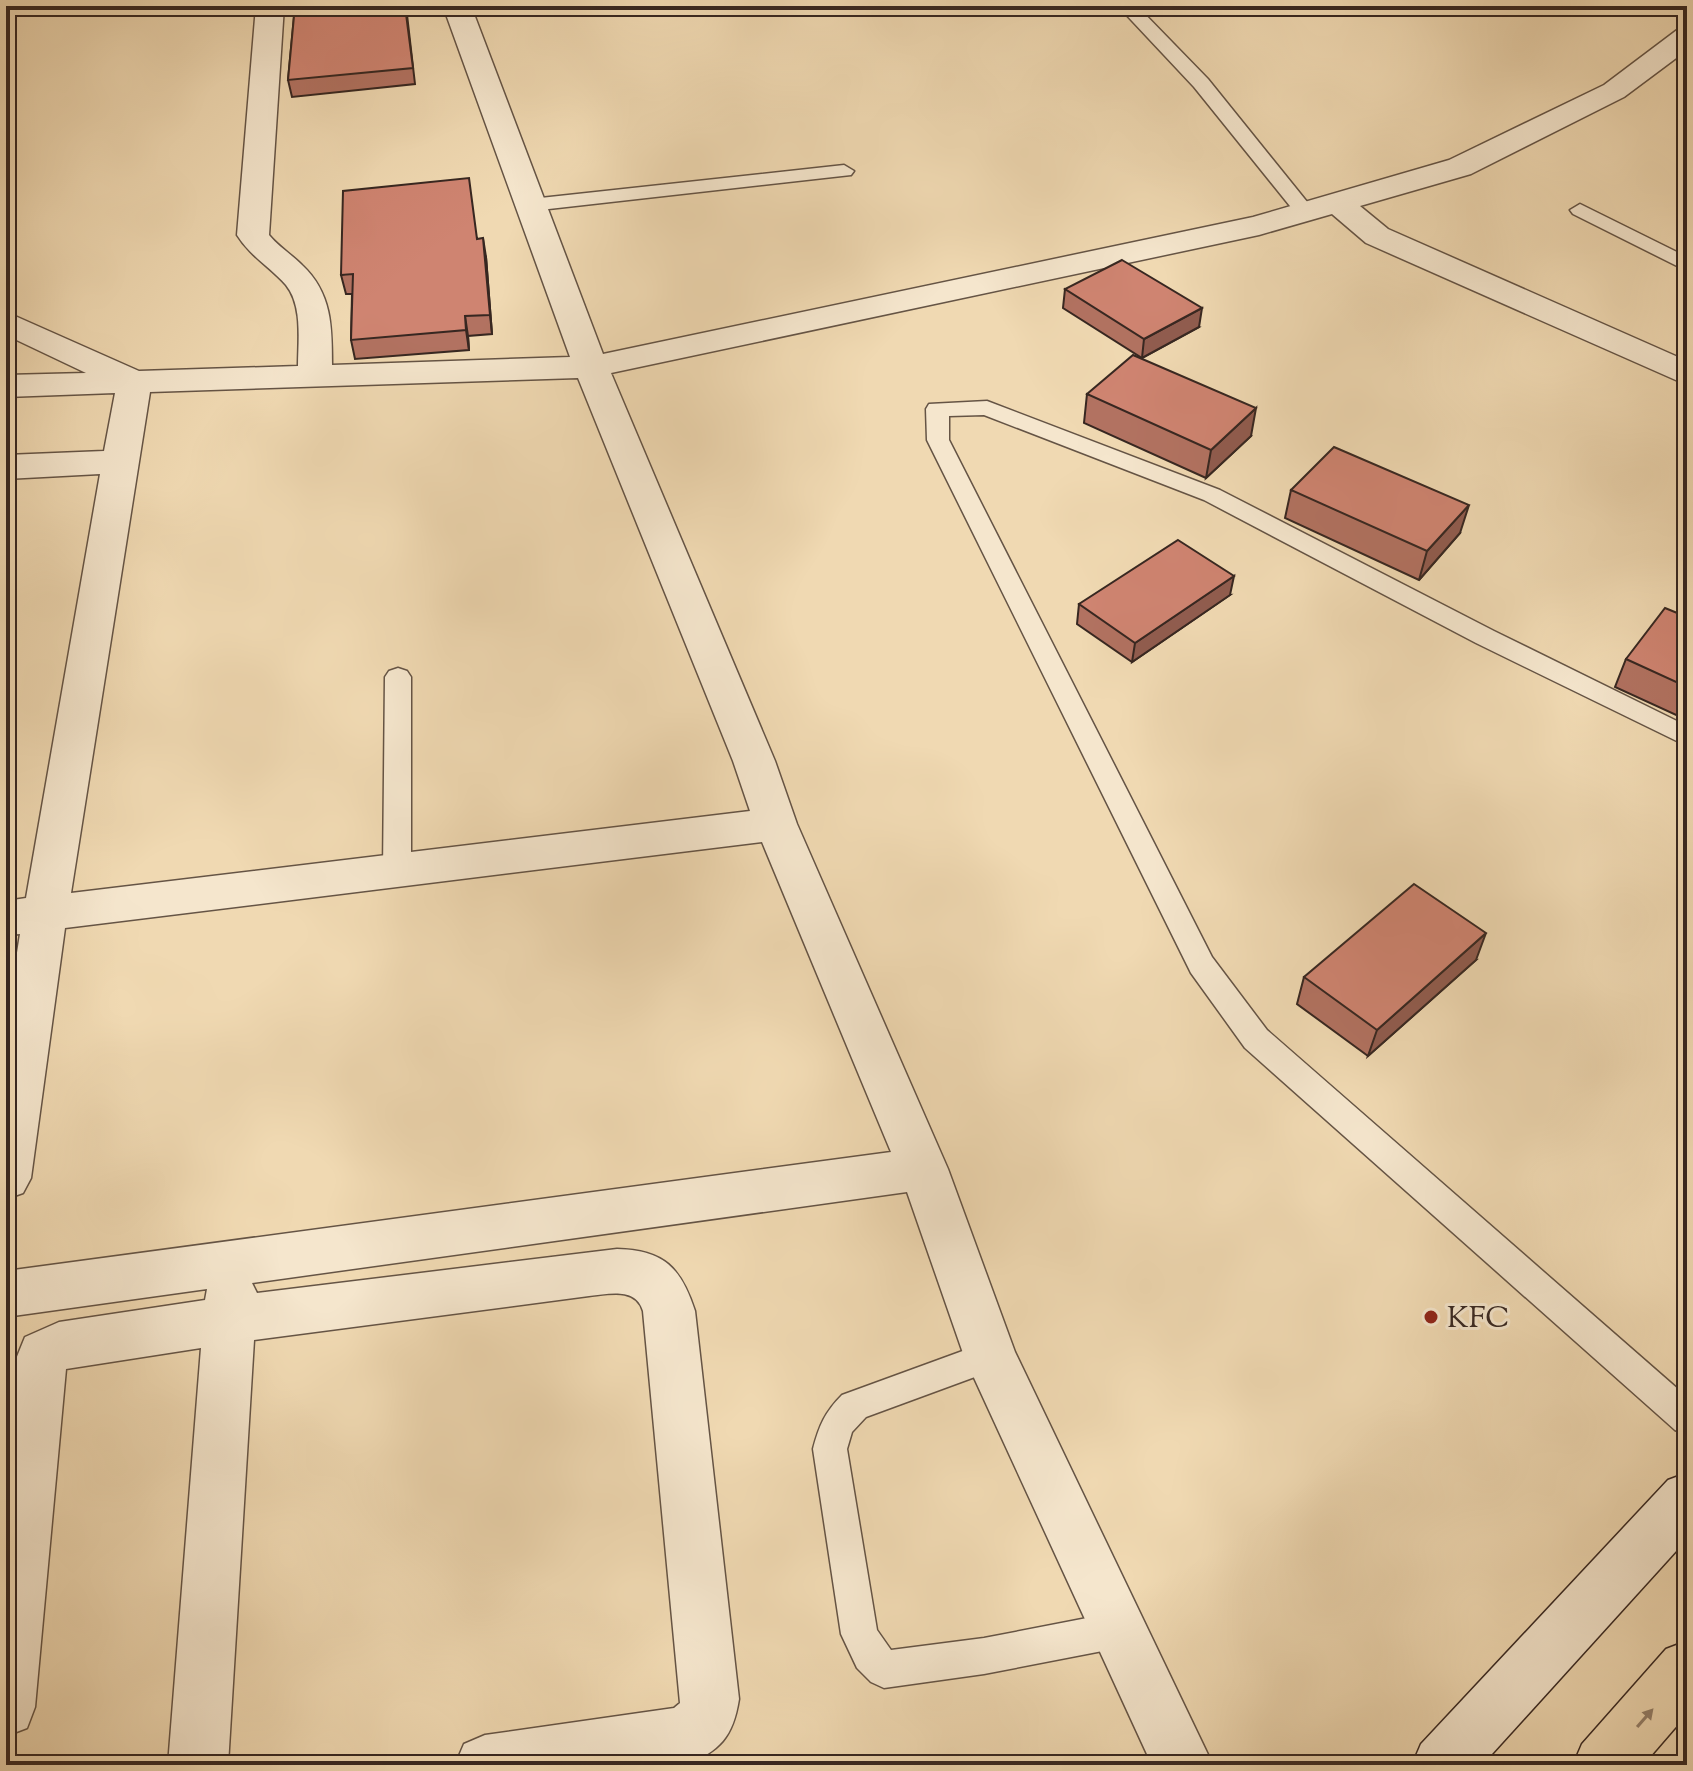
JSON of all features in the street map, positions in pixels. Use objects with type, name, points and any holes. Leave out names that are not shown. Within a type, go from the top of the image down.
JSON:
[{"type":"main road","points":[[1603,1765],[1687,1670]]},
{"type":"street","points":[[270,6],[253,235],[261,249],[307,287],[314,311],[315,376]]},
{"type":"street","points":[[457,6],[591,367],[754,761],[776,824],[923,1169],[990,1356],[1183,1765]]},
{"type":"street","points":[[6,386],[591,367],[1259,225],[1460,167],[1614,91],[1687,36]]},
{"type":"street","points":[[1338,203],[1377,236],[1687,374]]},
{"type":"street","points":[[6,322],[134,382]]},
{"type":"street","points":[[6,1178],[26,916],[134,382]]},
{"type":"street","points":[[6,467],[119,462]]},
{"type":"street","points":[[26,916],[776,824]]},
{"type":"street","points":[[6,1294],[923,1169]]},
{"type":"street","points":[[642,1207],[648,1276]]},
{"type":"street","points":[[198,1765],[233,1263]]},
{"type":"street","points":[[6,1707],[40,1364],[44,1354],[59,1346],[229,1320],[589,1273],[631,1271],[648,1276],[665,1289],[669,1311],[710,1699],[708,1716],[698,1729],[681,1737],[485,1765]]},
{"type":"street","points":[[1442,1765],[1687,1499]]},
{"type":"lane","points":[[1127,6],[1201,83],[1305,212]]},
{"type":"lane","points":[[531,205],[844,171]]},
{"type":"lane","points":[[1580,210],[1687,265]]},
{"type":"lane","points":[[1687,737],[1485,637],[1212,495],[987,408],[937,409],[938,440],[1201,965],[1256,1039],[1687,1419]]},
{"type":"lane","points":[[397,871],[398,677]]},
{"type":"lane","points":[[990,1356],[854,1406],[837,1423],[830,1449],[859,1634],[870,1655],[884,1669],[984,1656],[1118,1630]]},
{"type":"building","points":[[292,6],[405,6],[413,68],[288,80],[294,16]]},
{"type":"building","points":[[469,178],[477,239],[483,238],[490,315],[465,316],[466,330],[351,340],[353,274],[341,275],[343,191]]},
{"type":"building","points":[[1122,260],[1202,308],[1144,339],[1065,289]]},
{"type":"building","points":[[1133,355],[1256,408],[1211,450],[1087,394]]},
{"type":"building","points":[[1334,447],[1469,505],[1427,551],[1291,490]]},
{"type":"building","points":[[1178,540],[1234,576],[1135,643],[1079,604]]},
{"type":"building","points":[[1665,608],[1687,617],[1687,687],[1626,659]]},
{"type":"building","points":[[1414,884],[1486,933],[1377,1030],[1304,977]]},
{"type":"place","name":"KFC","points":[[1431,1317]]}]
